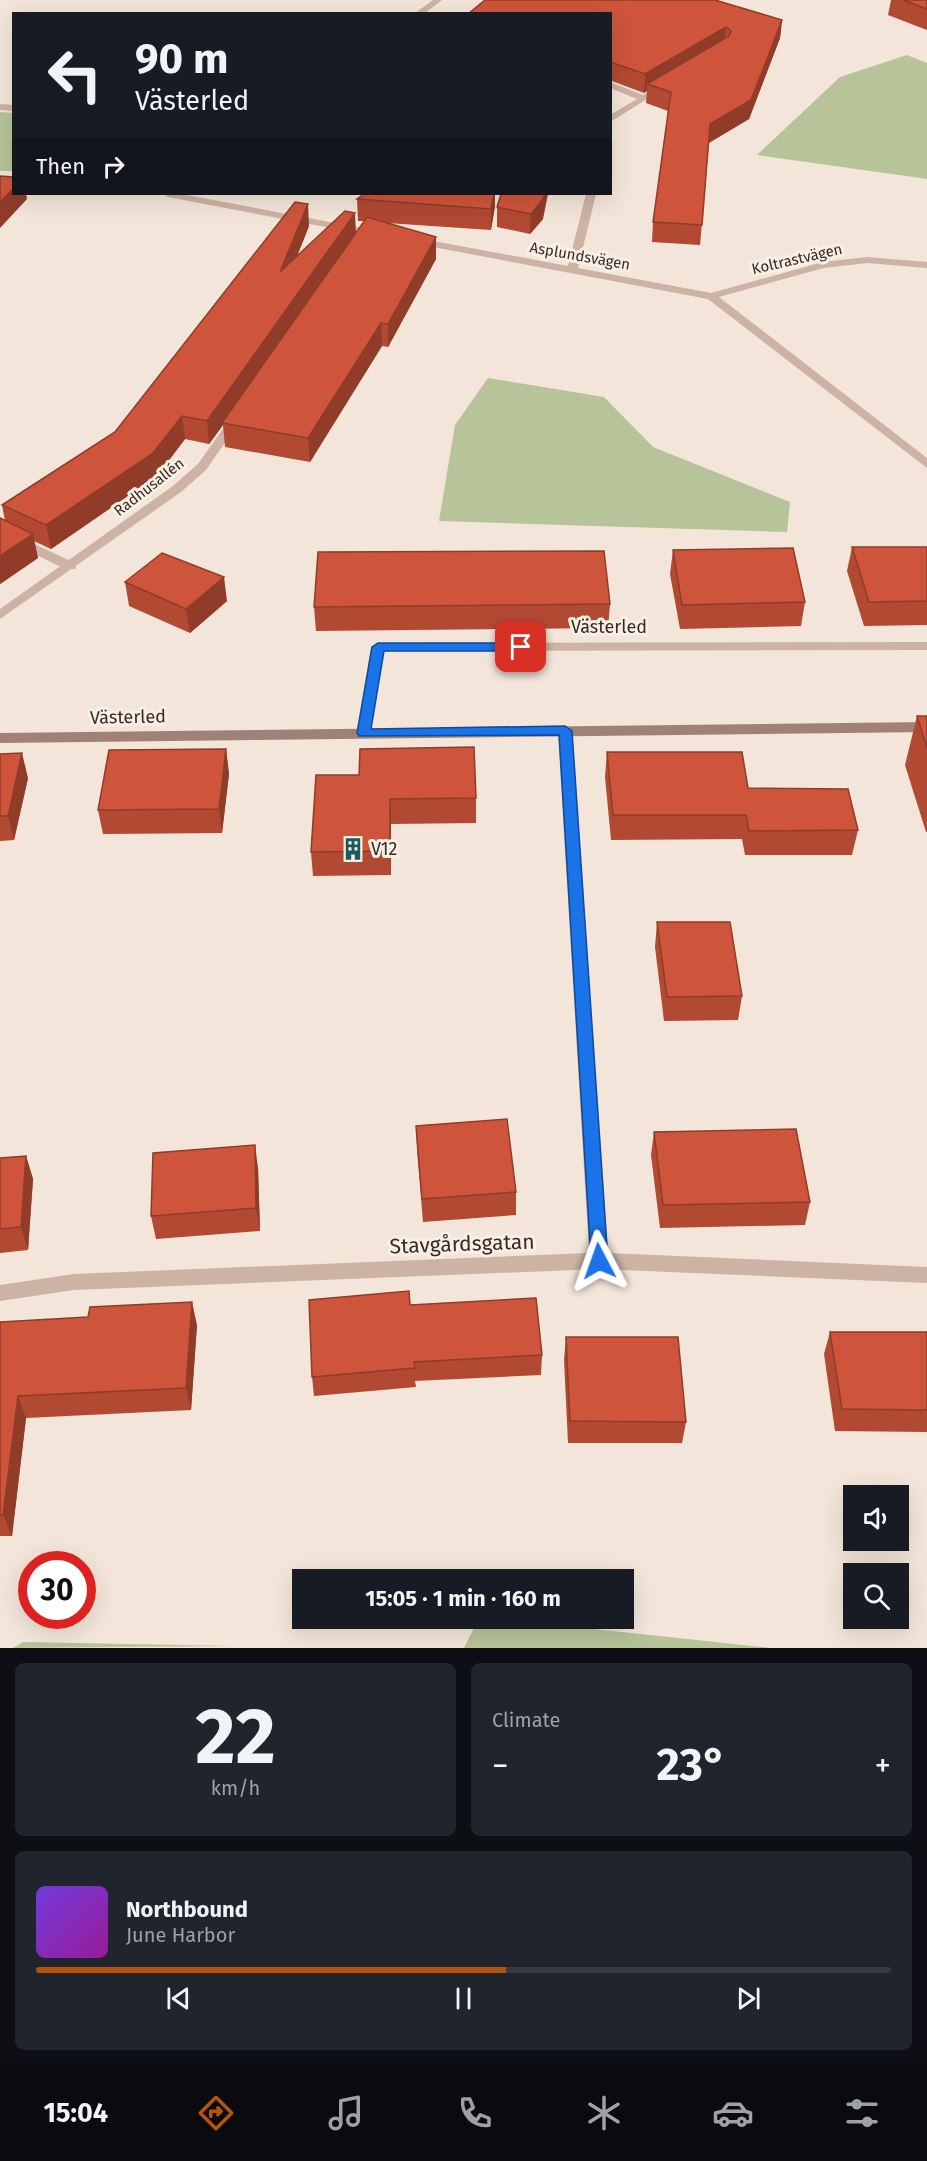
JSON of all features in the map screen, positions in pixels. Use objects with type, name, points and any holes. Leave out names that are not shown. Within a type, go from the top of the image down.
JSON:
[{"type":"street","points":[[421,12],[438,0]]},
{"type":"street","points":[[612,118],[674,80]]},
{"type":"street","points":[[612,86],[644,98]]},
{"type":"street","name":"Asplundsvägen","points":[[179,195],[362,236],[394,237],[711,296],[927,464]]},
{"type":"street","points":[[572,271],[591,195]]},
{"type":"street","name":"Koltrastvägen","points":[[711,296],[823,265],[867,260],[927,265]]},
{"type":"street","name":"Radhusallén","points":[[0,615],[177,489],[202,467],[243,408]]},
{"type":"street","points":[[0,532],[70,566]]},
{"type":"street","name":"Västerled","points":[[364,733],[378,647],[927,646]]},
{"type":"street","name":"Västerled","points":[[0,738],[927,726]]},
{"type":"street","points":[[565,731],[599,1261]]},
{"type":"street","name":"Stavgårdsgatan","points":[[0,1293],[74,1282],[599,1261],[927,1275]]},
{"type":"green space","points":[[907,55],[927,63],[927,179],[757,155],[840,77]]},
{"type":"green space","points":[[0,112],[12,113],[12,171],[0,171]]},
{"type":"green space","points":[[488,378],[604,397],[653,447],[790,502],[787,532],[439,521],[455,425]]},
{"type":"green space","points":[[474,1629],[595,1629],[771,1648],[464,1648]]},
{"type":"green space","points":[[23,1642],[234,1646],[13,1648]]},
{"type":"building","points":[[485,0],[715,0],[782,20],[751,100],[710,124],[702,225],[653,222],[671,92],[647,84],[729,36],[731,31],[726,27],[645,74],[612,63],[612,12],[470,12]]},
{"type":"building","points":[[903,0],[927,0],[927,9]]},
{"type":"building","points":[[0,176],[12,177],[12,190],[0,202]]},
{"type":"building","points":[[363,195],[494,195],[491,209],[357,199]]},
{"type":"building","points":[[501,195],[545,195],[531,214],[497,207]]},
{"type":"building","points":[[295,202],[308,204],[280,272],[345,211],[355,213],[207,421],[182,416],[153,453],[46,525],[2,505],[115,432]]},
{"type":"building","points":[[367,217],[436,237],[388,324],[381,323],[308,438],[222,423]]},
{"type":"building","points":[[0,518],[33,534],[0,556]]},
{"type":"building","points":[[852,547],[927,547],[927,601],[869,602]]},
{"type":"building","points":[[793,548],[805,602],[682,605],[673,550]]},
{"type":"building","points":[[604,551],[610,604],[314,607],[318,552]]},
{"type":"building","points":[[162,553],[224,577],[186,609],[125,582]]},
{"type":"building","points":[[917,716],[927,716],[927,748]]},
{"type":"building","name":"V12","points":[[474,747],[476,798],[390,799],[390,851],[311,852],[316,775],[359,775],[360,749]]},
{"type":"building","points":[[226,749],[219,809],[98,810],[109,750]]},
{"type":"building","points":[[607,752],[742,752],[748,788],[848,789],[858,830],[749,831],[746,815],[613,815]]},
{"type":"building","points":[[22,753],[8,816],[0,816],[0,754]]},
{"type":"building","points":[[657,922],[730,922],[742,996],[667,997]]},
{"type":"building","points":[[507,1119],[516,1192],[422,1199],[416,1126]]},
{"type":"building","points":[[796,1129],[810,1202],[663,1205],[654,1132]]},
{"type":"building","points":[[255,1145],[256,1208],[151,1216],[153,1153]]},
{"type":"building","points":[[26,1156],[21,1227],[0,1229],[0,1158]]},
{"type":"building","points":[[409,1291],[410,1305],[536,1298],[542,1355],[414,1362],[415,1368],[312,1377],[309,1300]]},
{"type":"building","points":[[192,1302],[186,1388],[18,1396],[3,1515],[0,1515],[0,1322],[88,1317],[90,1307]]},
{"type":"building","points":[[830,1332],[927,1332],[927,1410],[842,1409]]},
{"type":"building","points":[[566,1337],[678,1337],[686,1422],[570,1421]]},
{"type":"place","name":"V12","points":[[353,849]]},
{"type":"route","points":[[521,647],[378,647],[364,733],[565,731],[599,1261]]}]
